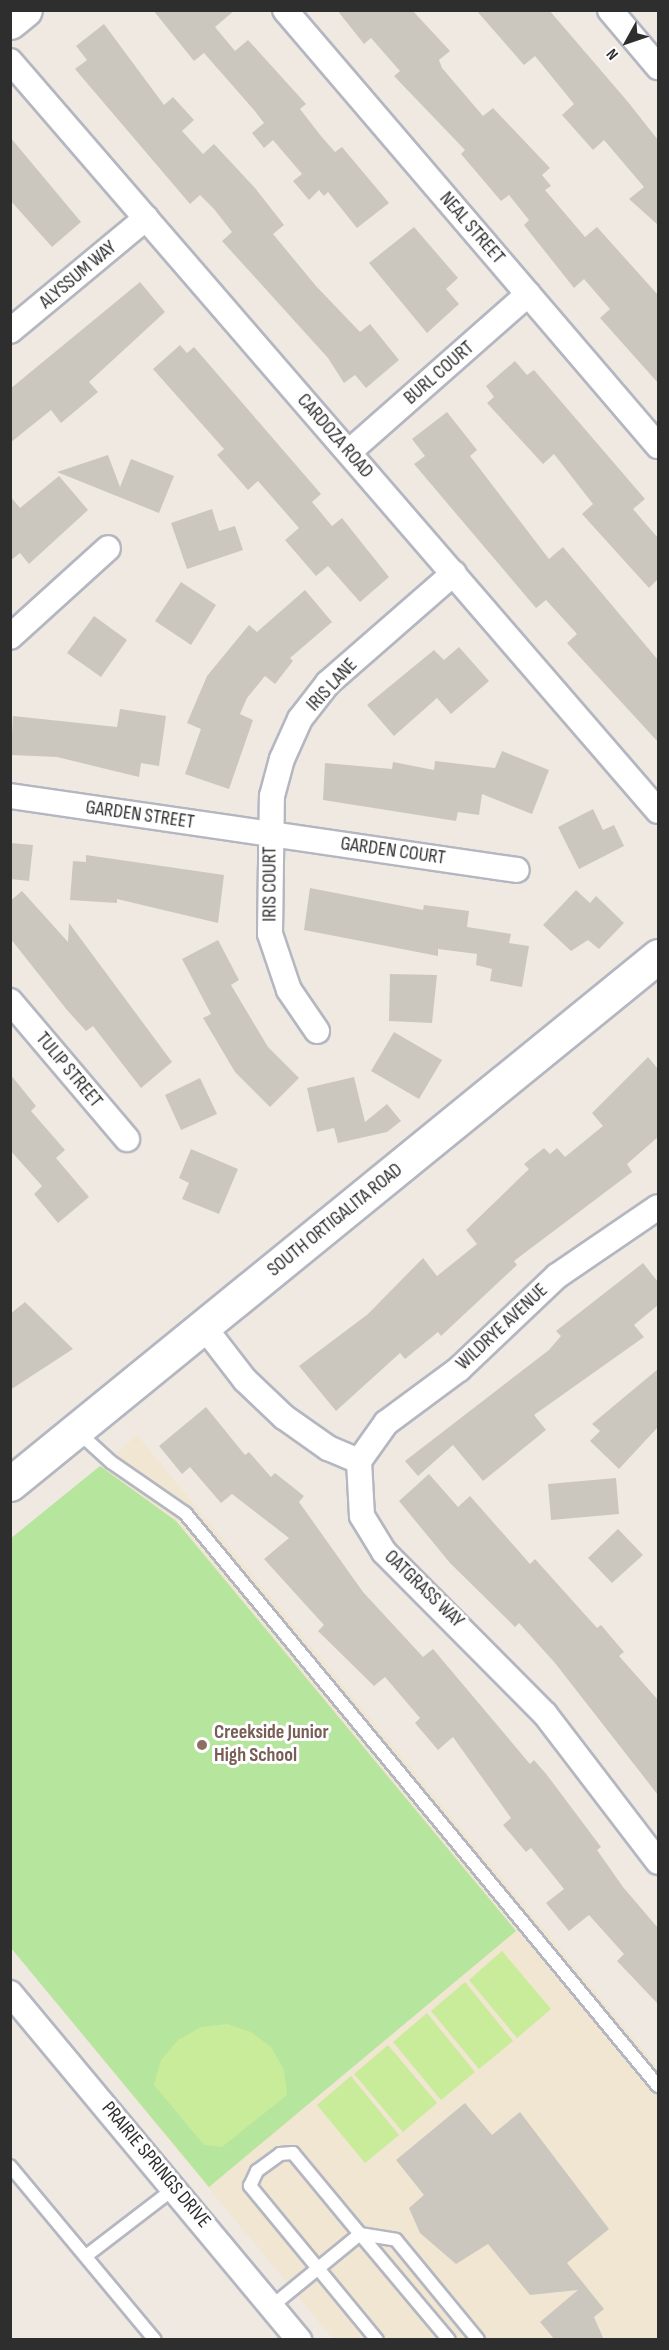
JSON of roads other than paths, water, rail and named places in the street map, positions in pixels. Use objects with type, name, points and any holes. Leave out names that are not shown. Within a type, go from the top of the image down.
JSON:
[{"type":"street","points":[[10,22],[25,10]]},
{"type":"street","name":"NEAL STREET","points":[[285,10],[658,446]]},
{"type":"street","points":[[610,10],[658,67]]},
{"type":"street","name":"CARDOZA ROAD","points":[[10,61],[658,811]]},
{"type":"street","name":"ALYSSUM WAY","points":[[10,331],[146,218]]},
{"type":"street","name":"BURL COURT","points":[[349,452],[528,294]]},
{"type":"street","points":[[10,637],[108,549]]},
{"type":"street","name":"IRIS LANE","points":[[270,833],[282,759],[300,720],[328,684],[454,573]]},
{"type":"street","name":"GARDEN STREET","points":[[10,796],[270,833]]},
{"type":"street","name":"GARDEN COURT","points":[[270,833],[517,870]]},
{"type":"street","name":"IRIS COURT","points":[[270,833],[270,934],[282,974],[317,1031]]},
{"type":"street","name":"SOUTH ORTIGALITA ROAD","points":[[10,1484],[658,956]]},
{"type":"street","name":"TULIP STREET","points":[[10,1001],[127,1139]]},
{"type":"street","name":"WILDRYE AVENUE","points":[[359,1461],[386,1423],[413,1398],[459,1369],[557,1276],[658,1207]]},
{"type":"street","points":[[204,1327],[245,1380],[284,1417],[328,1448],[359,1461]]},
{"type":"street","name":"OATGRASS WAY","points":[[359,1461],[362,1516],[384,1552],[545,1714],[655,1848]]},
{"type":"street","name":"PRAIRIE SPRINGS DRIVE","points":[[10,1993],[176,2187],[299,2340]]},
{"type":"lane","points":[[76,1430],[111,1462],[184,1513],[658,2086]]},
{"type":"lane","points":[[377,2340],[320,2266],[263,2206],[250,2186],[257,2171],[280,2154],[293,2153],[449,2340]]},
{"type":"lane","points":[[10,2166],[155,2340]]},
{"type":"lane","points":[[86,2256],[176,2187]]},
{"type":"lane","points":[[272,2306],[360,2234],[396,2240],[478,2340]]},
{"type":"place","name":"Creekside Junior High School","points":[[202,1745]]}]
